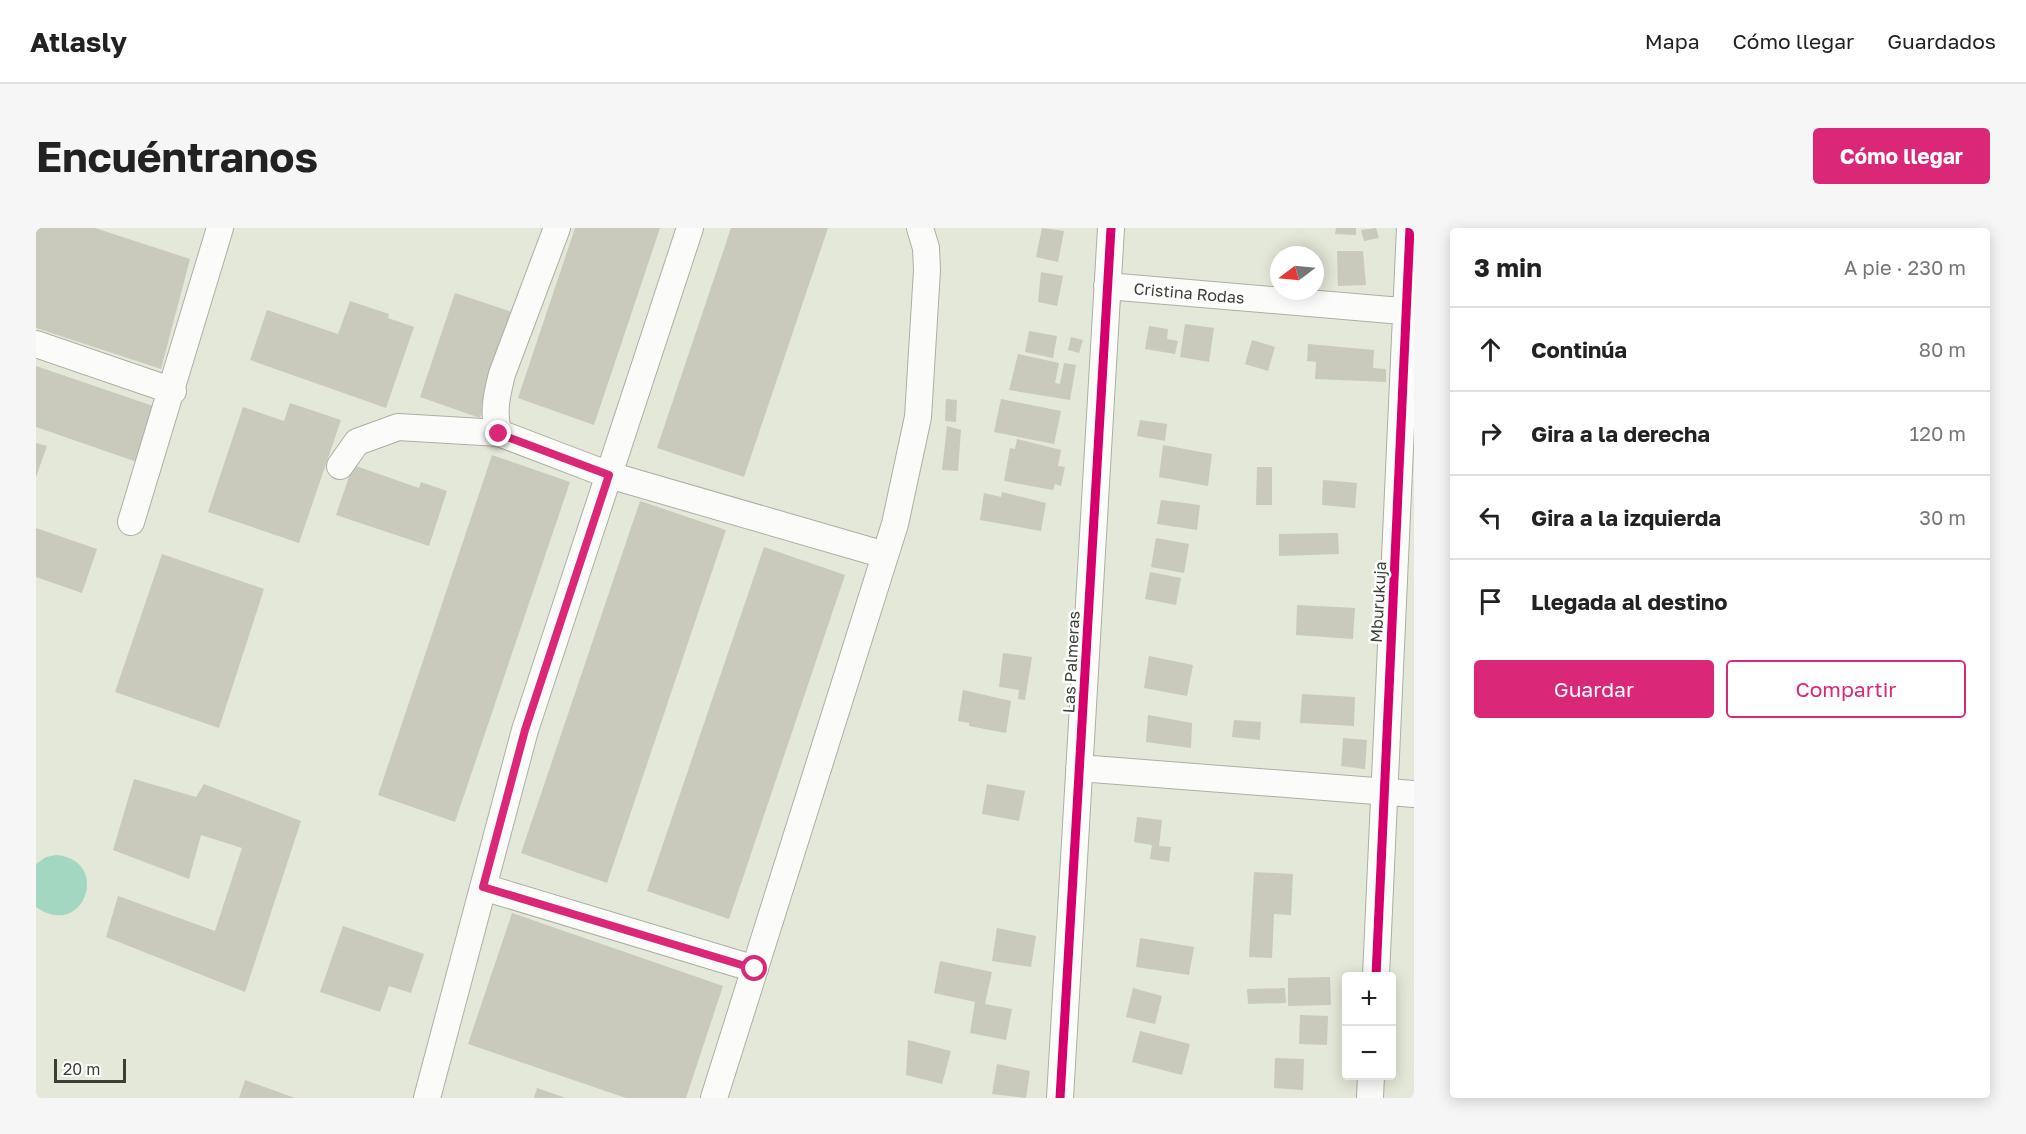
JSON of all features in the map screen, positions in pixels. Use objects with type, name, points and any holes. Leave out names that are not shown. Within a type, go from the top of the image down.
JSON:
[{"type":"street","points":[[130,522],[172,391],[220,228]]},
{"type":"street","points":[[499,434],[495,423],[496,396],[502,374],[557,228]]},
{"type":"street","points":[[427,1098],[525,730],[690,228]]},
{"type":"street","points":[[714,1098],[885,555],[918,417],[927,270],[926,248],[920,228]]},
{"type":"street","name":"Las Palmeras","points":[[1060,1098],[1111,228]]},
{"type":"street","name":"Mburukuja","points":[[1376,972],[1410,312],[1410,228]]},
{"type":"street","name":"Cristina Rodas","points":[[1107,286],[1410,312]]},
{"type":"street","points":[[36,344],[172,391]]},
{"type":"street","points":[[340,466],[357,442],[398,427],[499,434],[609,475],[885,555]]},
{"type":"street","points":[[1079,768],[1414,794]]},
{"type":"street","points":[[483,887],[755,969]]},
{"type":"street","points":[[1370,1098],[1371,1080]]},
{"type":"shaded area","points":[[56,855],[73,860],[83,870],[87,883],[85,896],[78,907],[67,914],[53,915],[36,907],[36,864],[46,857]]},
{"type":"building","points":[[36,228],[95,228],[190,259],[161,369],[36,328]]},
{"type":"building","points":[[575,228],[660,228],[594,425],[518,398]]},
{"type":"building","points":[[731,228],[828,228],[744,477],[657,448]]},
{"type":"building","points":[[1042,228],[1064,231],[1058,262],[1036,257]]},
{"type":"building","points":[[1336,228],[1356,228],[1356,235],[1335,234]]},
{"type":"building","points":[[1376,228],[1379,238],[1364,241],[1361,230]]},
{"type":"building","points":[[1337,251],[1363,251],[1366,285],[1338,286]]},
{"type":"building","points":[[1041,272],[1063,276],[1057,306],[1038,302]]},
{"type":"building","points":[[455,293],[515,313],[480,418],[420,397]]},
{"type":"building","points":[[350,301],[389,314],[388,318],[414,327],[386,408],[250,360],[267,310],[338,334]]},
{"type":"building","points":[[1185,324],[1214,328],[1209,362],[1180,357]]},
{"type":"building","points":[[1149,326],[1168,329],[1167,339],[1178,341],[1175,354],[1145,349]]},
{"type":"building","points":[[1029,331],[1057,336],[1053,358],[1025,352]]},
{"type":"building","points":[[1071,337],[1083,340],[1079,353],[1068,350]]},
{"type":"building","points":[[1252,340],[1275,347],[1268,371],[1245,364]]},
{"type":"building","points":[[1308,344],[1374,350],[1373,368],[1386,369],[1386,382],[1315,379],[1316,362],[1307,361]]},
{"type":"building","points":[[1018,354],[1059,363],[1055,383],[1060,384],[1064,363],[1076,365],[1070,400],[1009,390]]},
{"type":"building","points":[[36,366],[156,407],[137,462],[36,427]]},
{"type":"building","points":[[946,399],[957,400],[956,422],[945,421]]},
{"type":"building","points":[[1001,399],[1061,411],[1054,444],[994,432]]},
{"type":"building","points":[[290,403],[341,420],[299,543],[208,512],[243,407],[284,421]]},
{"type":"building","points":[[1140,420],[1167,424],[1165,441],[1137,436]]},
{"type":"building","points":[[947,426],[961,430],[958,471],[942,470]]},
{"type":"building","points":[[1017,439],[1061,450],[1058,466],[1065,467],[1061,486],[1055,484],[1053,490],[1004,481],[1010,448],[1015,449]]},
{"type":"building","points":[[36,443],[47,446],[36,477]]},
{"type":"building","points":[[1163,445],[1212,454],[1208,486],[1159,477]]},
{"type":"building","points":[[492,455],[570,482],[455,822],[378,795]]},
{"type":"building","points":[[353,465],[419,488],[421,482],[447,491],[429,546],[336,515]]},
{"type":"building","points":[[1257,467],[1272,467],[1272,505],[1256,505]]},
{"type":"building","points":[[1323,480],[1357,483],[1355,508],[1322,505]]},
{"type":"building","points":[[1002,492],[1046,503],[1041,531],[980,520],[984,493],[1001,497]]},
{"type":"building","points":[[1161,500],[1200,505],[1197,530],[1157,524]]},
{"type":"building","points":[[640,501],[726,530],[607,883],[521,853]]},
{"type":"building","points":[[36,528],[97,549],[82,593],[36,577]]},
{"type":"building","points":[[1338,533],[1339,554],[1279,556],[1279,534]]},
{"type":"building","points":[[1156,538],[1189,544],[1184,573],[1151,567]]},
{"type":"building","points":[[764,547],[845,575],[729,919],[647,891]]},
{"type":"building","points":[[162,554],[264,589],[219,728],[115,692]]},
{"type":"building","points":[[1150,572],[1181,578],[1176,605],[1145,599]]},
{"type":"building","points":[[1297,605],[1355,608],[1353,639],[1296,635]]},
{"type":"building","points":[[1003,653],[1032,657],[1025,700],[1018,699],[1019,690],[999,687]]},
{"type":"building","points":[[1149,656],[1193,665],[1187,696],[1144,688]]},
{"type":"building","points":[[963,690],[1011,701],[1006,733],[969,726],[969,723],[958,721]]},
{"type":"building","points":[[1302,694],[1355,697],[1354,726],[1300,723]]},
{"type":"building","points":[[1148,715],[1192,723],[1191,748],[1146,742]]},
{"type":"building","points":[[1234,720],[1261,722],[1260,740],[1232,737]]},
{"type":"building","points":[[1343,738],[1367,740],[1365,769],[1341,766]]},
{"type":"building","points":[[134,779],[196,797],[204,784],[301,821],[245,992],[106,937],[118,896],[215,931],[242,848],[201,835],[189,879],[113,850]]},
{"type":"building","points":[[987,784],[1025,791],[1019,821],[982,814]]},
{"type":"building","points":[[1137,817],[1162,820],[1159,846],[1171,847],[1169,862],[1150,859],[1152,845],[1134,842]]},
{"type":"building","points":[[1254,872],[1293,874],[1291,915],[1274,914],[1272,958],[1249,957]]},
{"type":"building","points":[[512,913],[723,986],[686,1098],[626,1098],[468,1044]]},
{"type":"building","points":[[343,926],[424,954],[411,993],[389,986],[380,1012],[320,992]]},
{"type":"building","points":[[997,928],[1036,936],[1031,967],[992,961]]},
{"type":"building","points":[[1140,938],[1194,947],[1189,975],[1136,967]]},
{"type":"building","points":[[940,961],[992,972],[985,1004],[1012,1009],[1006,1040],[970,1033],[975,1002],[934,993]]},
{"type":"building","points":[[1330,977],[1331,1005],[1288,1006],[1288,978]]},
{"type":"building","points":[[1133,988],[1162,996],[1155,1024],[1126,1017]]},
{"type":"building","points":[[1285,988],[1286,1003],[1248,1004],[1247,989]]},
{"type":"building","points":[[1300,1015],[1328,1016],[1327,1045],[1299,1044]]},
{"type":"building","points":[[1140,1031],[1190,1044],[1182,1075],[1132,1062]]},
{"type":"building","points":[[908,1040],[951,1051],[942,1084],[906,1075]]},
{"type":"building","points":[[1275,1058],[1304,1059],[1303,1090],[1274,1088]]},
{"type":"building","points":[[997,1064],[1030,1071],[1026,1098],[992,1094]]},
{"type":"building","points":[[245,1080],[295,1098],[239,1098]]},
{"type":"building","points":[[537,1088],[566,1098],[534,1098]]},
{"type":"cycle path","points":[[1060,1098],[1111,228]]},
{"type":"cycle path","points":[[1376,972],[1410,228]]},
{"type":"route","points":[[499,434],[609,475],[525,730],[483,887],[755,969]]}]
